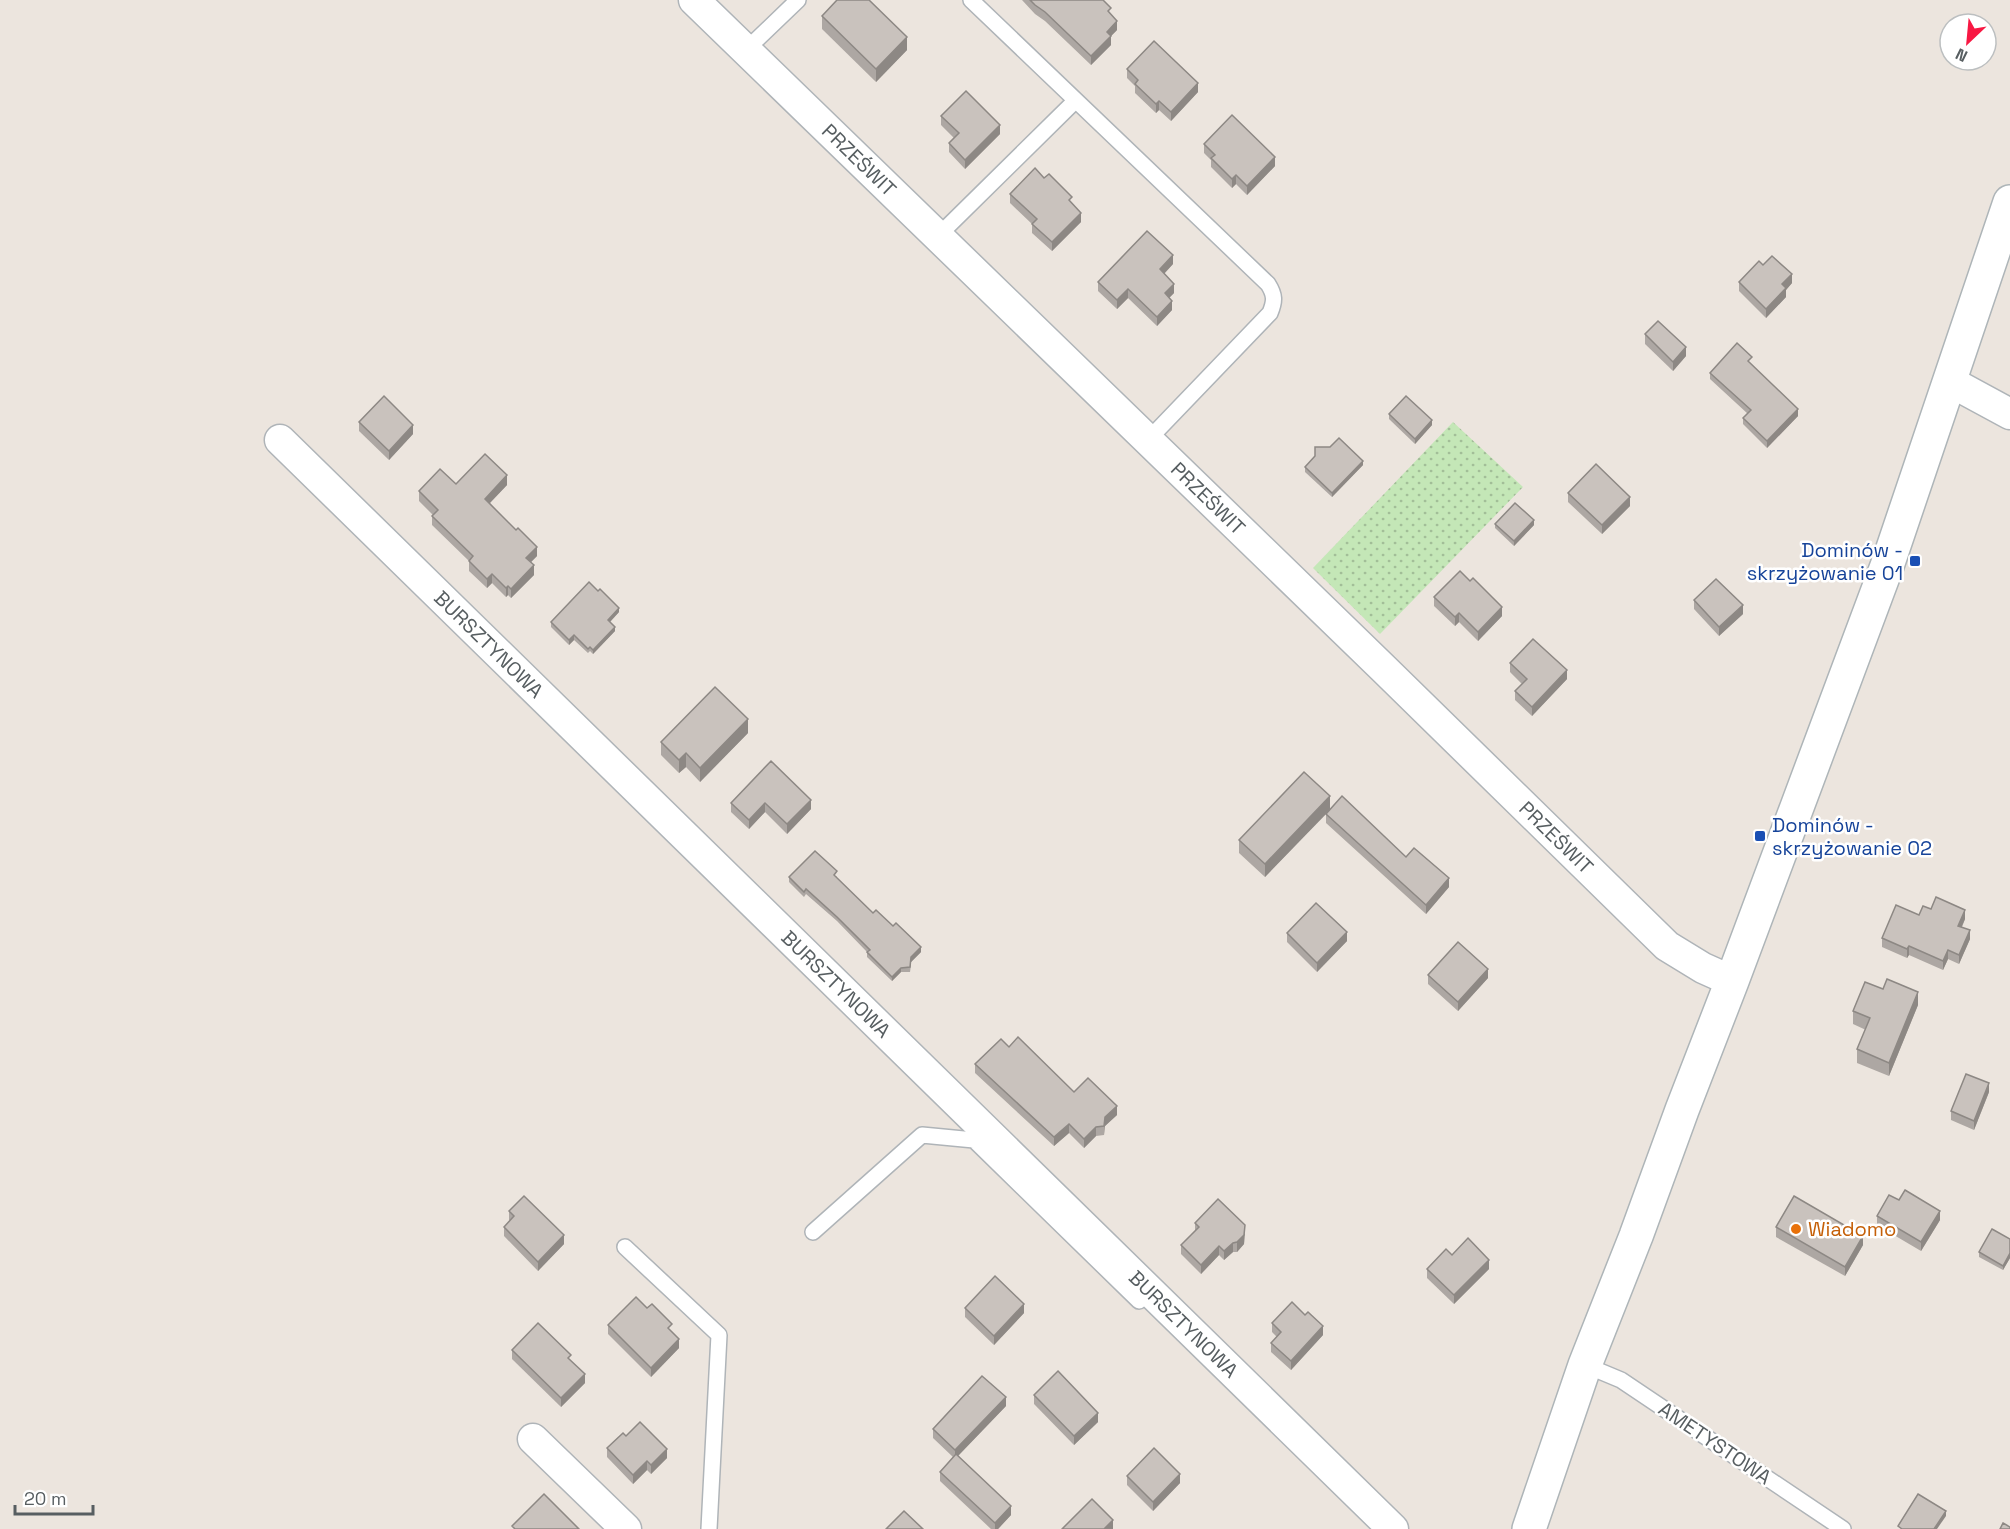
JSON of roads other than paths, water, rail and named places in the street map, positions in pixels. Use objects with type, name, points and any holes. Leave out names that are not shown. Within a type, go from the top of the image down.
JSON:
[{"type":"street","name":"PRZEŚWIT","points":[[694,0],[1667,946],[1703,968],[1732,981]]},
{"type":"street","points":[[1529,1529],[1585,1365],[1636,1236],[1887,566],[2010,202]]},
{"type":"street","points":[[1949,381],[2010,414]]},
{"type":"street","name":"BURSZTYNOWA","points":[[280,440],[1393,1529]]},
{"type":"street","points":[[532,1439],[626,1529]]},
{"type":"lane","points":[[746,50],[798,0]]},
{"type":"lane","points":[[971,0],[1268,284],[1273,293],[1275,303],[1270,313],[1148,440]]},
{"type":"lane","points":[[938,236],[1075,101]]},
{"type":"lane","points":[[813,1232],[922,1135],[974,1140],[1120,1283],[1380,1529]]},
{"type":"lane","points":[[625,1246],[719,1335],[709,1529]]},
{"type":"lane","name":"AMETYSTOWA","points":[[1585,1365],[1621,1380],[1843,1529]]},
{"type":"place","name":"Dominów - skrzyżowanie 01","points":[[1915,561]]},
{"type":"place","name":"Dominów - skrzyżowanie 02","points":[[1760,836]]},
{"type":"place","name":"Wiadomo","points":[[1796,1229]]}]
